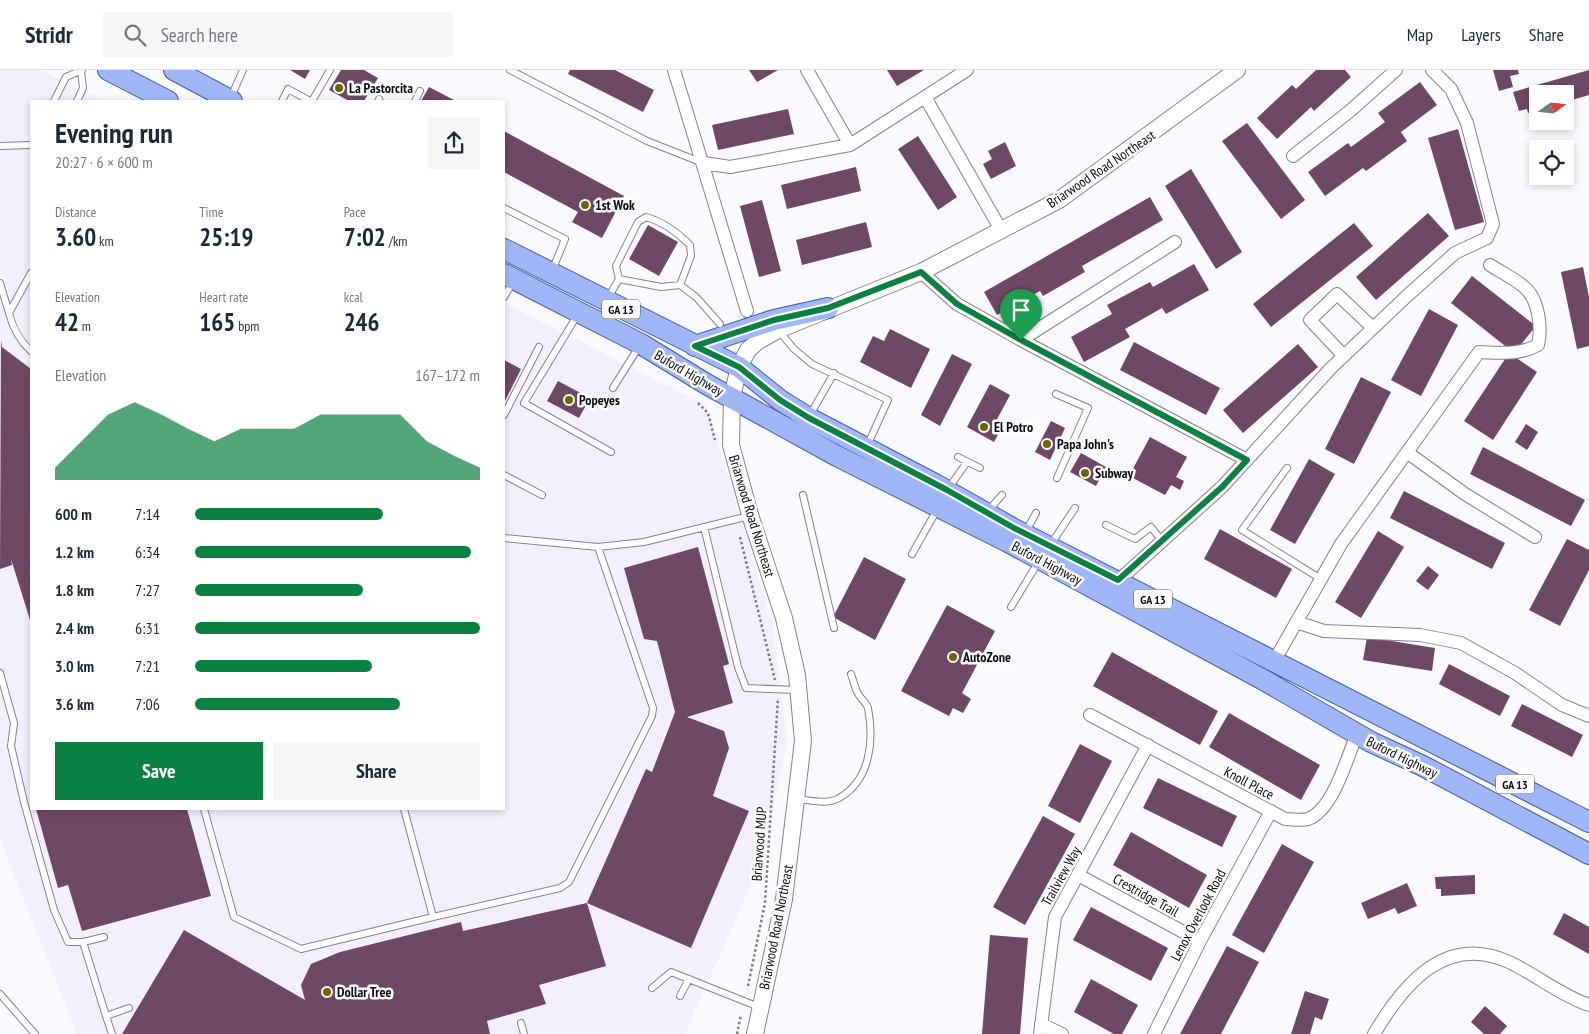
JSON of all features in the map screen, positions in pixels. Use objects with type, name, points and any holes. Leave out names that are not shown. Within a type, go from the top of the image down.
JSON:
[{"type":"main road","points":[[108,70],[166,100]]},
{"type":"main road","points":[[174,70],[229,100]]},
{"type":"main road","name":"Buford Highway","points":[[505,250],[739,367],[780,400],[809,418],[866,448],[943,499],[1045,553],[1357,734],[1423,766],[1589,854]]},
{"type":"main road","name":"Buford Highway","points":[[509,276],[580,311],[837,456],[943,499],[986,513],[1024,534],[1045,553],[1118,580],[1273,663],[1442,746],[1589,822]]},
{"type":"main road","points":[[695,346],[774,320],[828,308]]},
{"type":"street","points":[[674,70],[704,163],[746,311]]},
{"type":"street","points":[[807,70],[850,144]]},
{"type":"street","points":[[704,163],[730,167],[850,144],[968,70]]},
{"type":"street","name":"Briarwood Road Northeast","points":[[755,1034],[784,899],[803,741],[798,690],[784,618],[750,515],[731,445],[732,397],[739,367],[748,350],[758,341],[778,330],[828,308],[921,272],[1059,200],[1237,70]]},
{"type":"street","points":[[1294,156],[1350,111],[1396,70]]},
{"type":"street","points":[[1118,580],[1222,487],[1344,356],[1373,328],[1455,253],[1487,238],[1493,224],[1467,123],[1451,89],[1432,70]]},
{"type":"street","points":[[925,97],[1002,230]]},
{"type":"street","points":[[1021,340],[1175,242]]},
{"type":"street","points":[[1273,663],[1341,544],[1479,352],[1514,353],[1528,350],[1538,345],[1541,333],[1533,300],[1525,287],[1490,265]]},
{"type":"street","points":[[921,272],[957,304],[1247,460]]},
{"type":"street","points":[[1344,356],[1310,320],[1337,294],[1373,328]]},
{"type":"street","points":[[1408,452],[1465,494],[1535,537]]},
{"type":"street","points":[[1296,622],[1324,631],[1420,635],[1461,643],[1515,673],[1562,705],[1589,716]]},
{"type":"street","name":"Knoll Place","points":[[1090,715],[1285,819],[1307,820],[1322,810],[1331,797],[1357,734]]},
{"type":"street","name":"Trailview Way","points":[[1041,1029],[1055,917],[1148,745]]},
{"type":"street","name":"Lenox Overlook Road","points":[[1154,1034],[1200,942],[1270,811]]},
{"type":"street","name":"Crestridge Trail","points":[[1078,875],[1200,942]]},
{"type":"street","points":[[1374,1034],[1410,986],[1430,966],[1451,956],[1478,954],[1510,963],[1566,996],[1589,1005]]},
{"type":"street","points":[[1041,1029],[1062,1034]]},
{"type":"lane","points":[[231,100],[242,72],[233,70]]},
{"type":"lane","points":[[312,100],[330,70]]},
{"type":"lane","points":[[511,70],[648,141],[704,163]]},
{"type":"lane","points":[[55,100],[66,78],[82,71],[83,88],[77,100]]},
{"type":"lane","points":[[282,100],[288,89],[309,100]]},
{"type":"lane","points":[[416,100],[420,91]]},
{"type":"lane","points":[[0,146],[30,145]]},
{"type":"lane","points":[[505,209],[565,239],[551,274]]},
{"type":"lane","points":[[606,301],[619,279],[616,266],[638,222],[646,218],[676,231],[690,245],[691,256],[680,285]]},
{"type":"lane","points":[[8,313],[30,275]]},
{"type":"lane","points":[[505,293],[509,276]]},
{"type":"lane","points":[[619,279],[662,287],[680,285],[696,297],[720,324]]},
{"type":"lane","points":[[0,283],[12,327],[21,341],[30,350]]},
{"type":"lane","points":[[580,311],[524,403],[611,452]]},
{"type":"lane","points":[[778,330],[794,349],[812,364],[888,400],[866,448]]},
{"type":"lane","points":[[613,388],[640,344]]},
{"type":"lane","points":[[505,413],[539,347]]},
{"type":"lane","points":[[809,418],[834,373]]},
{"type":"lane","points":[[1056,394],[1088,408],[1057,478]]},
{"type":"lane","points":[[958,456],[980,468]]},
{"type":"lane","points":[[912,554],[943,499],[967,462]]},
{"type":"lane","points":[[1287,468],[1242,530],[1321,578]]},
{"type":"lane","points":[[505,476],[542,495]]},
{"type":"lane","points":[[802,495],[834,628]]},
{"type":"lane","points":[[986,513],[1002,495]]},
{"type":"lane","points":[[1011,607],[1075,508]]},
{"type":"lane","points":[[1024,534],[1036,513]]},
{"type":"lane","points":[[505,538],[598,546],[644,542],[750,515]]},
{"type":"lane","points":[[1106,525],[1135,539],[1151,527],[1162,542]]},
{"type":"lane","points":[[704,527],[738,667],[746,688],[798,690]]},
{"type":"lane","points":[[204,810],[234,918],[301,949],[433,916],[560,888],[570,882],[652,716],[653,708],[598,546]]},
{"type":"lane","points":[[0,673],[3,694],[14,723],[11,746],[13,756],[54,910],[68,942],[83,942],[104,936]]},
{"type":"lane","points":[[797,799],[826,802],[839,799],[853,787],[866,768],[871,741],[867,706],[858,694],[852,674]]},
{"type":"lane","points":[[404,810],[433,916]]},
{"type":"lane","points":[[83,942],[112,1034]]},
{"type":"lane","points":[[652,988],[671,972],[761,1008]]},
{"type":"lane","points":[[680,996],[690,979]]},
{"type":"lane","points":[[0,994],[35,1034]]},
{"type":"lane","points":[[106,1016],[129,1008]]},
{"type":"lane","points":[[521,1023],[524,1034]]},
{"type":"path","points":[[740,536],[775,681]]},
{"type":"path","name":"Briarwood MUP","points":[[748,986],[765,903],[778,702]]},
{"type":"path","points":[[737,1034],[741,1015]]},
{"type":"shaded area","points":[[0,70],[41,70],[101,100],[30,100],[30,810],[505,810],[505,304],[706,405],[772,622],[787,741],[764,855],[685,1034],[77,1034],[0,839]]},
{"type":"building","points":[[290,70],[310,70],[305,79]]},
{"type":"building","points":[[341,70],[364,70],[378,78],[365,100],[347,100],[329,90]]},
{"type":"building","points":[[570,70],[615,70],[654,90],[643,112],[568,74]]},
{"type":"building","points":[[749,70],[778,70],[757,82]]},
{"type":"building","points":[[887,70],[924,70],[897,86]]},
{"type":"building","points":[[1316,70],[1345,70],[1351,77],[1314,111],[1311,107],[1277,139],[1257,118],[1292,85],[1296,89]]},
{"type":"building","points":[[1493,70],[1518,70],[1519,74],[1510,76],[1513,87],[1499,91]]},
{"type":"building","points":[[1589,70],[1589,95],[1574,99],[1574,85],[1537,85]]},
{"type":"building","points":[[1420,82],[1437,105],[1401,132],[1407,141],[1366,171],[1363,168],[1325,196],[1308,172],[1348,143],[1351,147],[1385,122],[1378,113]]},
{"type":"building","points":[[429,87],[454,100],[422,100]]},
{"type":"building","points":[[1529,87],[1529,113],[1527,109],[1519,111],[1513,92]]},
{"type":"building","points":[[788,109],[794,134],[718,150],[712,125]]},
{"type":"building","points":[[1247,123],[1305,200],[1281,219],[1222,141]]},
{"type":"building","points":[[1458,129],[1484,222],[1455,230],[1428,138]]},
{"type":"building","points":[[505,132],[624,196],[602,238],[572,222],[578,212],[505,173]]},
{"type":"building","points":[[918,136],[957,197],[938,210],[898,149]]},
{"type":"building","points":[[1005,142],[1016,166],[991,179],[983,164],[992,159],[988,151]]},
{"type":"building","points":[[856,167],[861,191],[787,209],[781,185]]},
{"type":"building","points":[[1191,169],[1242,252],[1216,269],[1165,186]]},
{"type":"building","points":[[1150,197],[1163,220],[1082,266],[1085,272],[1043,296],[1040,291],[997,315],[984,292]]},
{"type":"building","points":[[762,200],[781,271],[759,277],[740,206]]},
{"type":"building","points":[[1428,213],[1449,236],[1376,300],[1356,277]]},
{"type":"building","points":[[866,222],[872,247],[802,265],[796,240]]},
{"type":"building","points":[[1354,223],[1373,246],[1271,327],[1253,304]]},
{"type":"building","points":[[648,225],[678,242],[659,276],[629,259]]},
{"type":"building","points":[[1194,264],[1209,290],[1166,314],[1162,308],[1125,329],[1130,337],[1084,362],[1071,337],[1112,314],[1107,305],[1150,282],[1153,287]]},
{"type":"building","points":[[1583,267],[1589,297],[1589,346],[1577,349],[1561,272]]},
{"type":"building","points":[[1472,276],[1536,326],[1514,353],[1451,303]]},
{"type":"building","points":[[1429,309],[1458,325],[1421,396],[1391,380]]},
{"type":"building","points":[[890,329],[930,349],[911,388],[860,362],[873,336],[884,341]]},
{"type":"building","points":[[1,340],[2,347],[30,368],[30,620],[11,559],[12,565],[0,569]]},
{"type":"building","points":[[1134,342],[1220,388],[1206,415],[1120,370]]},
{"type":"building","points":[[1298,344],[1318,367],[1243,433],[1223,410]]},
{"type":"building","points":[[1509,353],[1537,372],[1493,440],[1464,421]]},
{"type":"building","points":[[952,354],[972,364],[940,426],[921,415]]},
{"type":"building","points":[[505,361],[521,369],[505,401]]},
{"type":"building","points":[[1361,377],[1391,392],[1354,464],[1325,449]]},
{"type":"building","name":"Popeyes","points":[[558,381],[590,398],[579,418],[547,401]]},
{"type":"building","points":[[990,384],[1010,395],[995,423],[1002,427],[994,442],[967,427]]},
{"type":"building","points":[[1051,421],[1065,428],[1050,460],[1035,452]]},
{"type":"building","points":[[1526,424],[1538,432],[1527,450],[1515,442]]},
{"type":"building","points":[[1150,437],[1187,457],[1176,477],[1184,481],[1180,490],[1171,485],[1165,495],[1129,476]]},
{"type":"building","points":[[1483,447],[1585,500],[1571,526],[1470,474]]},
{"type":"building","points":[[1081,453],[1106,467],[1096,486],[1070,472]]},
{"type":"building","points":[[1309,459],[1335,474],[1295,544],[1270,530]]},
{"type":"building","points":[[1404,491],[1505,543],[1492,569],[1390,518]]},
{"type":"building","points":[[1220,529],[1292,569],[1276,598],[1204,559]]},
{"type":"building","points":[[1378,531],[1404,547],[1361,618],[1335,602]]},
{"type":"building","points":[[1567,539],[1589,550],[1589,570],[1560,626],[1529,610]]},
{"type":"building","points":[[698,547],[729,664],[723,666],[733,703],[687,717],[724,731],[729,748],[713,796],[749,811],[691,948],[587,903],[646,769],[652,772],[675,712],[657,641],[644,639],[624,568]]},
{"type":"building","points":[[864,557],[906,579],[875,640],[833,617]]},
{"type":"building","points":[[1428,566],[1439,575],[1428,590],[1416,581]]},
{"type":"building","points":[[947,605],[995,631],[962,693],[971,699],[963,713],[953,708],[949,716],[901,691]]},
{"type":"building","points":[[1367,637],[1435,648],[1432,671],[1363,660]]},
{"type":"building","points":[[1112,652],[1218,711],[1200,745],[1093,686]]},
{"type":"building","points":[[1449,664],[1510,696],[1500,716],[1439,684]]},
{"type":"building","points":[[1522,704],[1583,735],[1572,757],[1511,726]]},
{"type":"building","points":[[1229,713],[1320,765],[1301,800],[1209,747]]},
{"type":"building","points":[[1080,744],[1112,761],[1080,823],[1048,806]]},
{"type":"building","points":[[1158,778],[1237,816],[1222,847],[1143,808]]},
{"type":"building","points":[[36,810],[187,810],[211,896],[82,931],[68,885],[58,888]]},
{"type":"building","points":[[1043,816],[1075,834],[1025,925],[993,907]]},
{"type":"building","points":[[1131,832],[1207,875],[1189,908],[1113,865]]},
{"type":"building","points":[[1282,844],[1314,862],[1264,953],[1232,935]]},
{"type":"building","points":[[1475,875],[1475,894],[1441,896],[1441,889],[1436,889],[1435,877]]},
{"type":"building","points":[[1407,883],[1417,906],[1398,914],[1395,908],[1368,919],[1361,903]]},
{"type":"building","points":[[587,903],[606,966],[539,985],[546,1004],[487,1021],[490,1034],[122,1034],[184,930],[305,1000],[301,985],[311,964],[340,952],[461,922],[463,931]]},
{"type":"building","points":[[1091,907],[1168,948],[1151,981],[1073,940]]},
{"type":"building","points":[[1564,913],[1589,927],[1589,954],[1553,934]]},
{"type":"building","points":[[990,935],[1028,938],[1020,1034],[982,1034]]},
{"type":"building","points":[[1227,946],[1259,962],[1221,1034],[1180,1034]]},
{"type":"building","points":[[1091,979],[1138,1005],[1122,1034],[1114,1034],[1074,1012]]},
{"type":"building","points":[[1305,991],[1329,999],[1322,1020],[1315,1017],[1310,1034],[1291,1034]]},
{"type":"building","points":[[1485,1006],[1507,1026],[1500,1034],[1484,1034],[1471,1022]]},
{"type":"place","name":"La Pastorcita","points":[[339,88]]},
{"type":"place","name":"1st Wok","points":[[585,205]]},
{"type":"place","name":"Popeyes","points":[[569,400]]},
{"type":"place","name":"El Potro","points":[[984,427]]},
{"type":"place","name":"Papa John's","points":[[1047,444]]},
{"type":"place","name":"Subway","points":[[1085,473]]},
{"type":"place","name":"AutoZone","points":[[953,657]]},
{"type":"place","name":"Dollar Tree","points":[[327,992]]},
{"type":"route","points":[[921,272],[957,304],[1021,340],[1247,460],[1222,487],[1118,580],[1049,547],[947,490],[809,418],[780,400],[739,367],[695,346],[774,320],[828,308],[921,272]]}]
